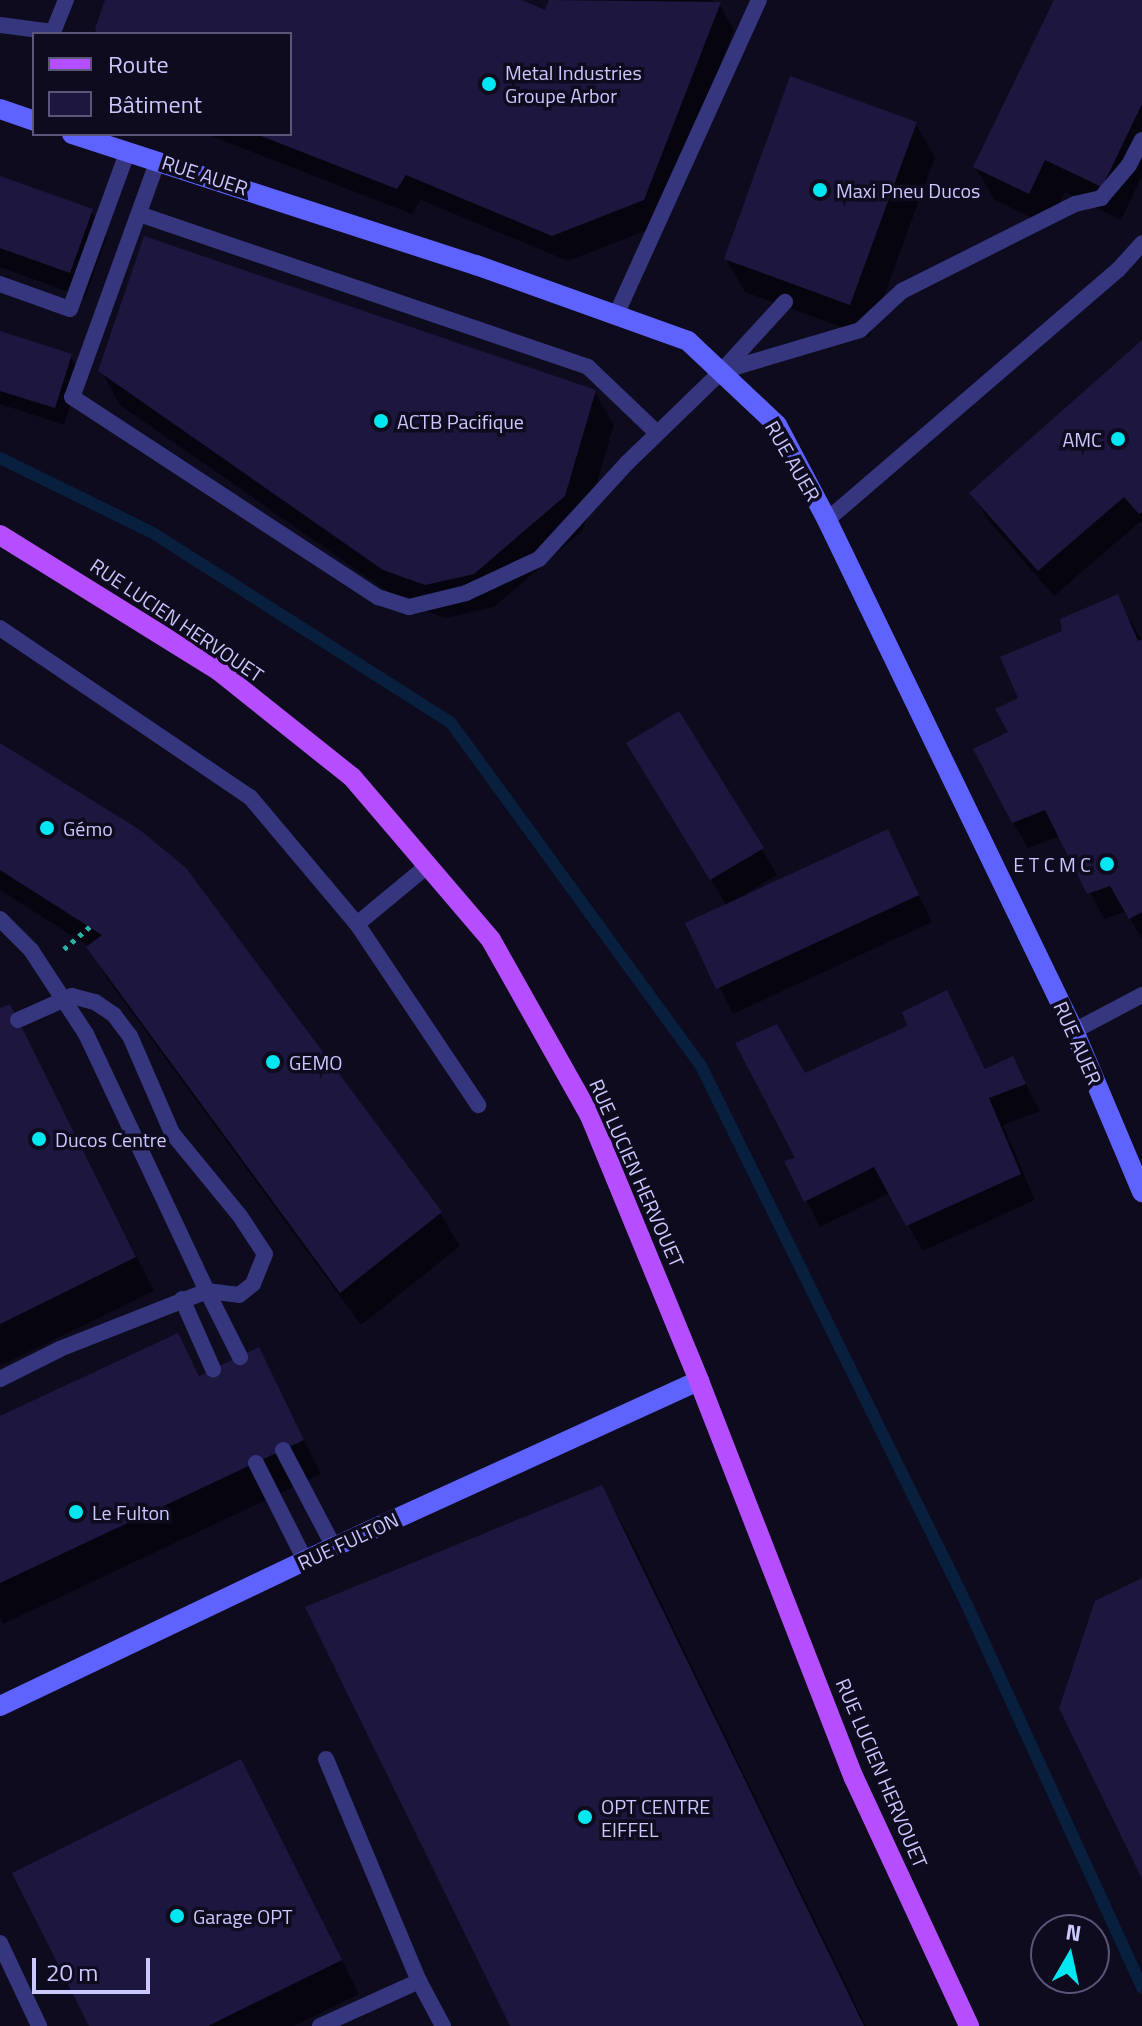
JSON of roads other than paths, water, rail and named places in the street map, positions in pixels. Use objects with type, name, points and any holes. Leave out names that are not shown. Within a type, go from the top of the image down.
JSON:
[{"type":"main road","name":"RUE LUCIEN HERVOUET","points":[[0,535],[219,671],[352,777],[491,940],[590,1116],[699,1381],[854,1778],[969,2026]]},
{"type":"street","points":[[0,109],[32,120]]},
{"type":"street","name":"RUE AUER","points":[[78,136],[158,160],[688,341],[777,425],[827,520],[1074,1031],[1142,1192]]},
{"type":"street","name":"RUE FULTON","points":[[0,1706],[305,1560],[699,1381]]},
{"type":"lane","points":[[0,25],[53,32],[66,0]]},
{"type":"lane","points":[[616,315],[759,0]]},
{"type":"lane","points":[[721,372],[860,330],[902,291],[1075,204],[1101,198],[1129,165],[1142,140]]},
{"type":"lane","points":[[0,284],[70,309],[127,153]]},
{"type":"lane","points":[[158,160],[72,397],[378,597],[409,607],[466,593],[539,559],[785,302]]},
{"type":"lane","points":[[139,214],[588,367],[657,433]]},
{"type":"lane","points":[[827,520],[1118,270],[1142,243]]},
{"type":"lane","points":[[0,628],[250,797],[357,924],[478,1105]]},
{"type":"lane","points":[[357,924],[427,866]]},
{"type":"lane","points":[[0,919],[31,950],[86,1034],[240,1357]]},
{"type":"lane","points":[[1074,1031],[1142,995]]},
{"type":"lane","points":[[0,1379],[60,1349],[182,1299],[207,1291],[239,1295],[253,1284],[265,1254],[240,1216],[172,1133],[130,1036],[114,1015],[95,1002],[72,996],[18,1020]]},
{"type":"lane","points":[[182,1299],[213,1369]]},
{"type":"lane","points":[[283,1450],[334,1547]]},
{"type":"lane","points":[[256,1463],[305,1560]]},
{"type":"lane","points":[[326,1759],[419,1981],[443,2026]]},
{"type":"lane","points":[[0,1943],[39,2026]]},
{"type":"lane","points":[[320,2026],[419,1981]]},
{"type":"waterway","points":[[0,458],[153,533],[451,723],[700,1064],[967,1605],[1142,1988]]},
{"type":"place","name":"Metal Industries Groupe Arbor","points":[[489,84]]},
{"type":"place","name":"Maxi Pneu Ducos","points":[[820,190]]},
{"type":"place","name":"ACTB Pacifique","points":[[381,421]]},
{"type":"place","name":"AMC","points":[[1118,439]]},
{"type":"place","name":"Gémo","points":[[47,828]]},
{"type":"place","name":"E T C M C","points":[[1107,864]]},
{"type":"place","name":"GEMO","points":[[273,1062]]},
{"type":"place","name":"Ducos Centre","points":[[39,1139]]},
{"type":"place","name":"Le Fulton","points":[[76,1512]]},
{"type":"place","name":"OPT CENTRE EIFFEL","points":[[585,1817]]},
{"type":"place","name":"Garage OPT","points":[[177,1916]]}]
